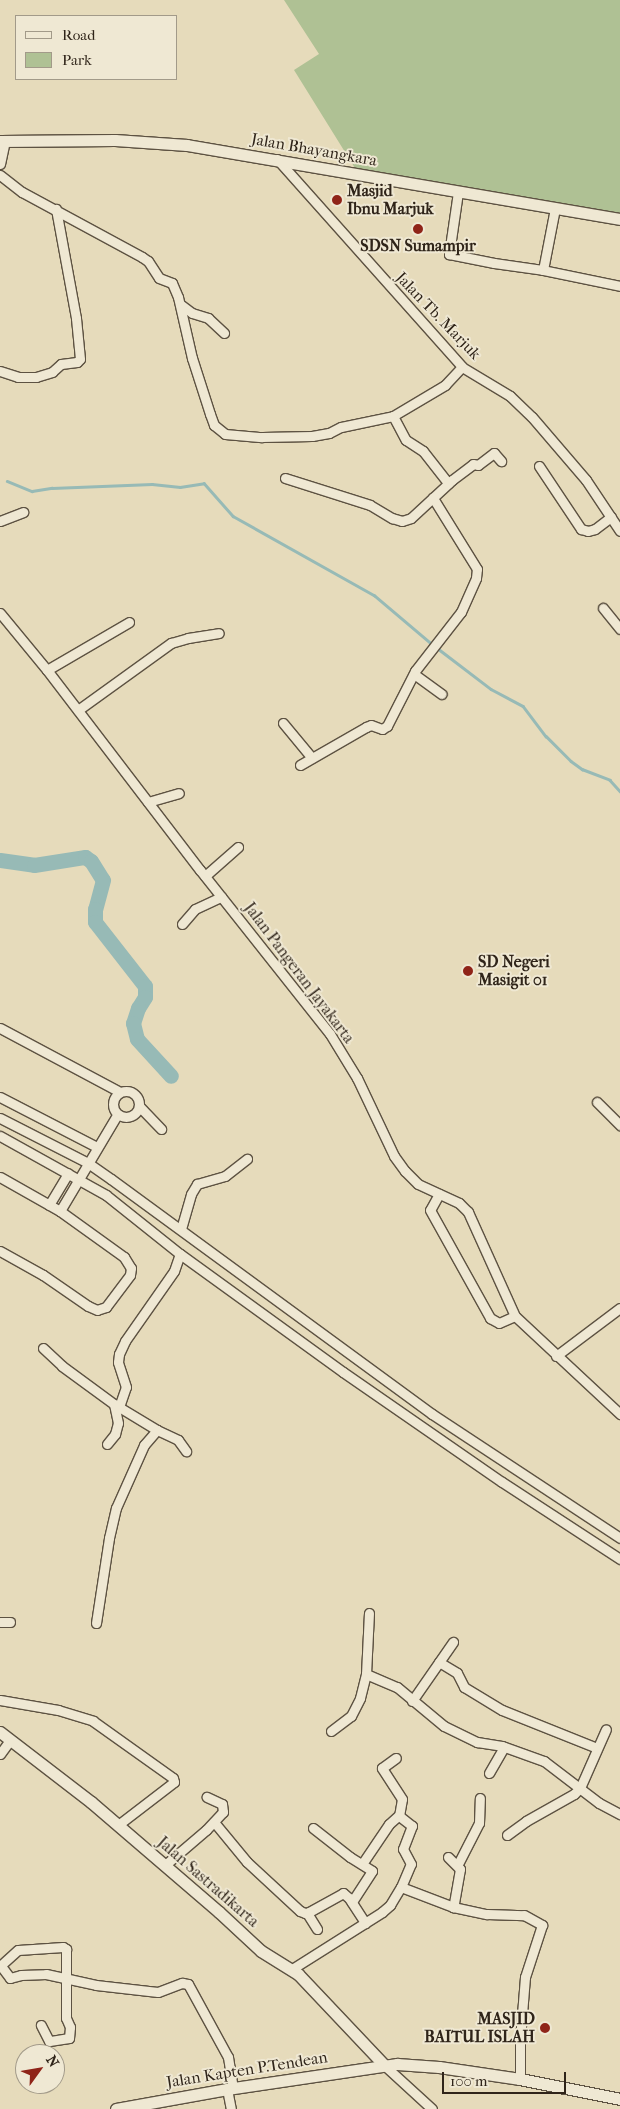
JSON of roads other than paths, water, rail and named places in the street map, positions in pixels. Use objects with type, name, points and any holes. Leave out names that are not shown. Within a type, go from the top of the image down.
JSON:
[{"type":"street","name":"Jalan Bhayangkara","points":[[2,141],[115,140],[188,144],[620,219]]},
{"type":"street","points":[[0,164],[2,141]]},
{"type":"street","name":"Jalan Tb. Marjuk","points":[[277,159],[462,367],[519,403],[586,480],[620,531]]},
{"type":"street","points":[[0,174],[22,192],[148,261],[160,278],[175,287],[192,358],[210,414],[214,425],[224,434],[262,437],[312,436],[329,433],[341,427],[393,416],[445,385],[462,367]]},
{"type":"street","points":[[458,192],[450,255],[543,270],[620,286]]},
{"type":"street","points":[[543,270],[555,208]]},
{"type":"street","points":[[0,371],[18,377],[42,376],[52,372],[61,364],[77,362],[80,359],[76,318],[56,209]]},
{"type":"street","points":[[180,304],[192,313],[208,318],[224,333]]},
{"type":"street","points":[[393,416],[406,440],[423,451],[448,483]]},
{"type":"street","points":[[285,478],[370,505],[392,518],[402,521],[411,518],[448,483],[474,464],[478,464],[494,453],[502,461]]},
{"type":"street","points":[[539,466],[581,529],[595,529],[611,517]]},
{"type":"street","points":[[300,765],[371,725],[385,728],[414,674],[461,612],[476,578],[477,569],[433,498]]},
{"type":"street","points":[[0,521],[23,512]]},
{"type":"street","points":[[603,608],[620,629]]},
{"type":"street","name":"Jalan Pangeran Jayakarta","points":[[0,613],[47,670],[221,897],[330,1034],[357,1078],[394,1156],[405,1172],[418,1184],[459,1203],[468,1212],[515,1316],[620,1414]]},
{"type":"street","points":[[47,670],[129,622]]},
{"type":"street","points":[[78,710],[171,644],[188,638],[219,633]]},
{"type":"street","points":[[414,674],[442,694]]},
{"type":"street","points":[[283,723],[312,758]]},
{"type":"street","points":[[148,802],[179,794]]},
{"type":"street","points":[[205,876],[238,847]]},
{"type":"street","points":[[182,924],[195,909],[221,897]]},
{"type":"street","points":[[0,1028],[120,1092],[129,1091],[137,1097],[139,1106],[161,1130]]},
{"type":"street","points":[[120,1092],[114,1098],[113,1107],[117,1115],[126,1118],[135,1114],[139,1106]]},
{"type":"street","points":[[0,1097],[97,1146]]},
{"type":"street","points":[[596,1102],[620,1125]]},
{"type":"street","points":[[60,1211],[117,1115]]},
{"type":"street","points":[[0,1118],[88,1163],[446,1423],[620,1538]]},
{"type":"street","points":[[0,1136],[106,1195],[180,1254],[420,1427],[620,1559]]},
{"type":"street","points":[[181,1229],[191,1194],[197,1184],[220,1179],[247,1159]]},
{"type":"street","points":[[49,1205],[68,1173]]},
{"type":"street","points":[[0,1177],[60,1211],[129,1262],[130,1275],[106,1308],[97,1310],[88,1306],[43,1275],[0,1251]]},
{"type":"street","points":[[439,1194],[430,1210],[490,1318],[498,1323],[515,1316]]},
{"type":"street","points":[[107,1444],[115,1434],[118,1423],[117,1406],[126,1387],[118,1362],[120,1354],[125,1341],[174,1271],[180,1254]]},
{"type":"street","points":[[556,1356],[620,1308]]},
{"type":"street","points":[[43,1348],[62,1366],[117,1406],[178,1440],[186,1451]]},
{"type":"street","points":[[429,1432],[435,1415]]},
{"type":"street","points":[[96,1623],[108,1538],[116,1508],[144,1445],[157,1430]]},
{"type":"street","points":[[331,1731],[353,1712],[360,1698],[366,1674],[369,1613]]},
{"type":"street","points":[[0,1622],[10,1622]]},
{"type":"street","points":[[412,1702],[453,1642]]},
{"type":"street","points":[[439,1662],[457,1673],[464,1687],[502,1710],[597,1748]]},
{"type":"street","points":[[366,1674],[397,1687],[412,1702],[444,1726],[478,1742],[504,1747],[544,1761],[599,1803],[620,1814]]},
{"type":"street","points":[[0,1700],[58,1710],[93,1722],[173,1778],[174,1782],[118,1825]]},
{"type":"street","points":[[508,1835],[526,1821],[574,1794],[580,1788],[606,1729]]},
{"type":"street","name":"Jalan Sastradikarta","points":[[0,1732],[118,1825],[261,1951],[292,1969],[384,2065]]},
{"type":"street","points":[[0,1754],[10,1740]]},
{"type":"street","points":[[489,1773],[504,1747]]},
{"type":"street","points":[[362,1864],[389,1824],[399,1815],[402,1799],[382,1768],[396,1758]]},
{"type":"street","points":[[165,1865],[214,1822],[224,1807],[207,1797]]},
{"type":"street","points":[[453,1907],[460,1874],[458,1864],[479,1823],[480,1798]]},
{"type":"street","points":[[292,1969],[390,1905],[411,1866],[403,1850],[412,1826],[399,1815]]},
{"type":"street","points":[[214,1822],[247,1862],[296,1908],[307,1913],[317,1929]]},
{"type":"street","points":[[313,1828],[373,1872],[352,1902]]},
{"type":"street","points":[[448,1858],[458,1864]]},
{"type":"street","points":[[401,1887],[453,1907],[487,1914],[524,1915],[542,1925],[526,1977],[520,2039],[520,2079]]},
{"type":"street","points":[[307,1913],[340,1893],[345,1894],[352,1902],[365,1923]]},
{"type":"street","points":[[41,2025],[49,2041],[69,2038],[65,1979],[66,1952],[63,1947],[18,1950],[0,1966],[8,1978],[46,1974],[65,1979],[96,1985],[158,1992],[182,1982],[188,1984],[228,2057],[231,2109]]},
{"type":"street","points":[[384,2065],[432,2109]]},
{"type":"street","name":"Jalan Kapten P.Tendean","points":[[116,2109],[230,2088],[384,2065],[439,2067],[520,2079],[620,2099]]},
{"type":"waterway","points":[[7,481],[32,491],[52,488],[152,484],[180,487],[204,483],[233,516],[374,595],[432,644]]},
{"type":"waterway","points":[[436,647],[491,689],[523,706],[546,736],[571,761],[582,769],[610,780],[620,791]]},
{"type":"waterway","points":[[0,860],[34,865],[85,857],[91,861],[103,880],[95,909],[95,922],[145,986],[145,997],[138,1008],[133,1023],[137,1039],[171,1076]]},
{"type":"place","name":"Masjid Ibnu Marjuk","points":[[337,200]]},
{"type":"place","name":"SDSN Sumampir","points":[[418,229]]},
{"type":"place","name":"SD Negeri Masigit 01","points":[[468,971]]},
{"type":"place","name":"MASJID BAITUL ISLAH","points":[[545,2028]]}]
